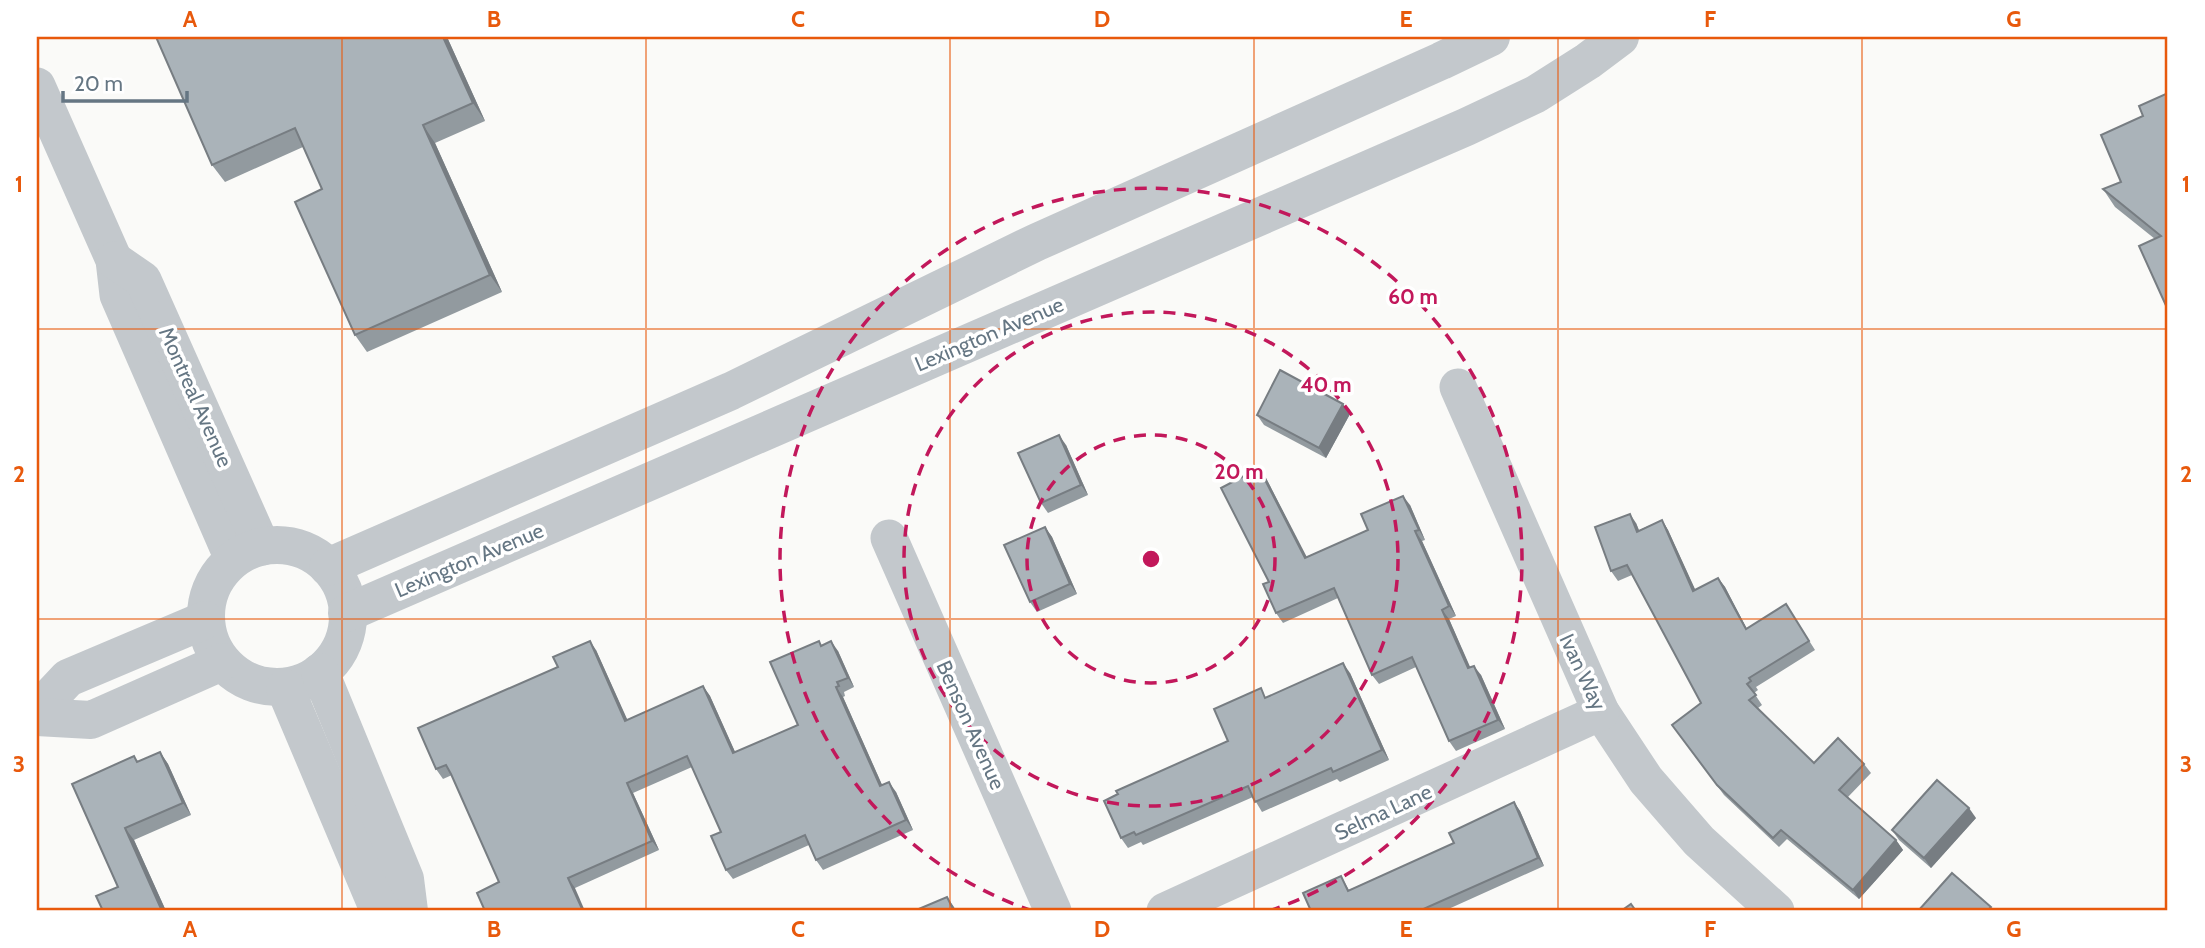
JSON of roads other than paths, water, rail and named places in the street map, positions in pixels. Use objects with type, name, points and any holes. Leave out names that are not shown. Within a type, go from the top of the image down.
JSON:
[{"type":"street","points":[[328,567],[731,391],[1037,242],[1491,37]]},
{"type":"street","name":"Lexington Avenue","points":[[347,613],[1466,127],[1535,94],[1588,61],[1620,37]]},
{"type":"street","name":"Montreal Avenue","points":[[37,86],[114,260],[143,280],[248,553]]},
{"type":"street","name":"Ivan Way","points":[[1458,387],[1601,712],[1646,780],[1690,831],[1776,911]]},
{"type":"street","name":"Benson Avenue","points":[[889,538],[1053,911]]},
{"type":"street","points":[[275,545],[298,548],[320,559],[328,567],[337,577],[346,599],[348,624],[341,647],[328,667],[308,681],[285,688],[261,686],[239,677],[222,662],[210,642],[205,620],[208,597],[217,576],[248,553],[275,545]]},
{"type":"street","points":[[37,711],[68,678],[205,620]]},
{"type":"street","points":[[37,718],[91,720],[222,662]]},
{"type":"street","points":[[320,672],[405,879],[409,911]]},
{"type":"street","points":[[285,688],[375,901],[383,911]]},
{"type":"street","name":"Selma Lane","points":[[1165,911],[1601,712]]}]
